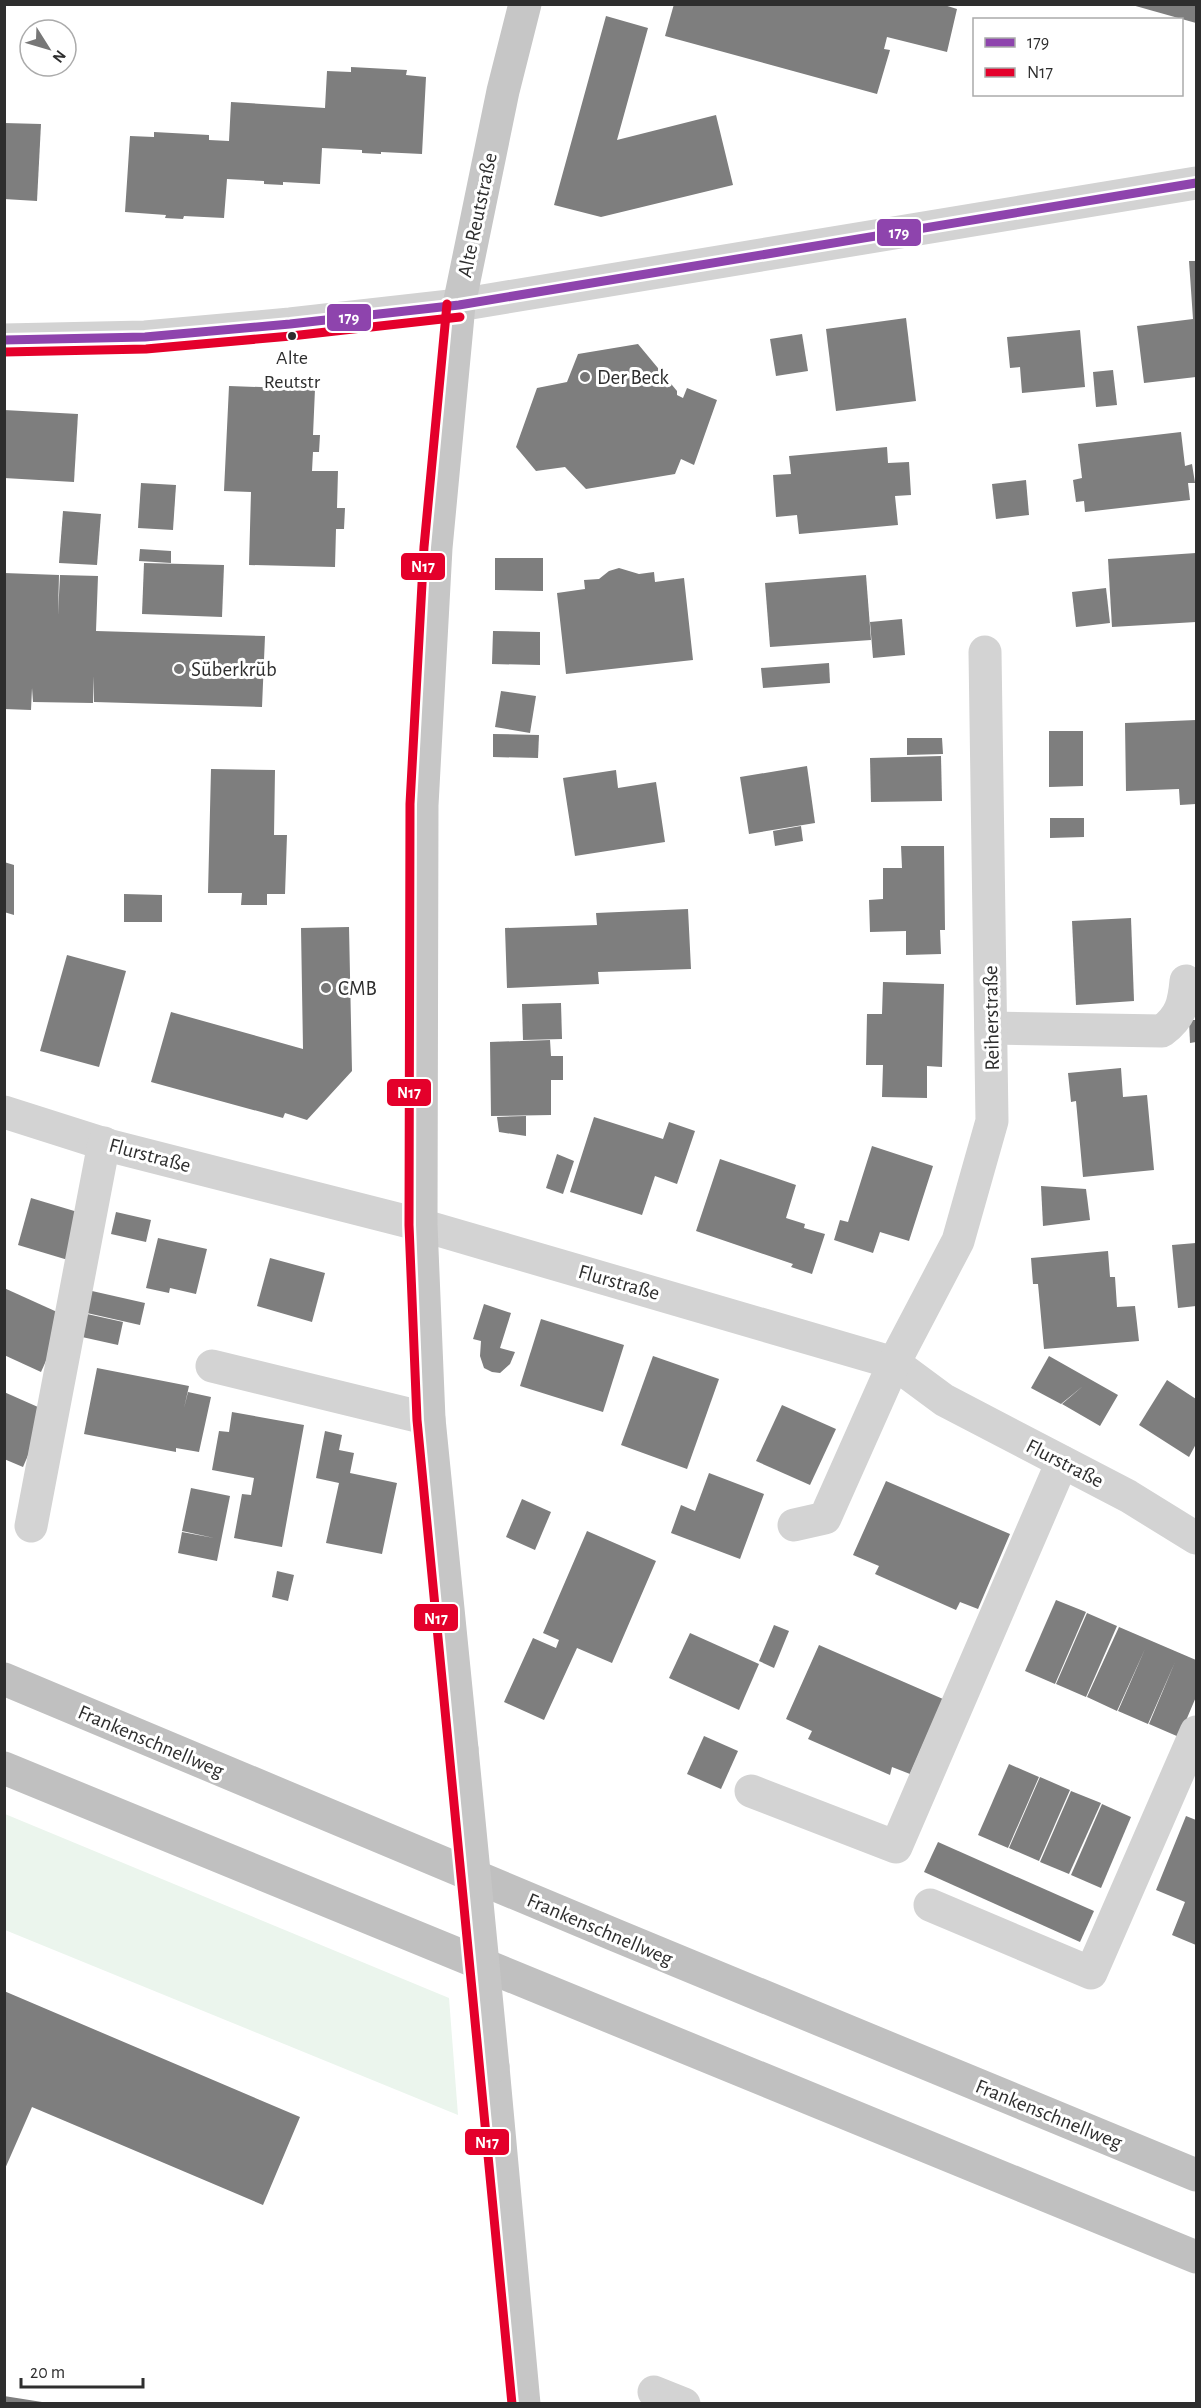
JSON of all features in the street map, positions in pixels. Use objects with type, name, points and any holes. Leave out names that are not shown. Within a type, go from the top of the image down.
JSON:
[{"type":"highway","name":"Frankenschnellweg","points":[[4,1679],[496,1886],[1197,2175]]},
{"type":"highway","points":[[4,1768],[1197,2257]]},
{"type":"main road","name":"Alte Reutstraße","points":[[524,2403],[429,1419],[421,1225],[422,806],[436,548],[459,305],[503,91],[525,4]]},
{"type":"street","points":[[4,340],[145,337],[459,305],[1197,183]]},
{"type":"street","name":"Reiherstraße","points":[[794,1525],[825,1518],[894,1362],[958,1241],[992,1121],[985,652]]},
{"type":"street","points":[[991,1028],[1162,1030],[1174,1022],[1184,1004],[1186,981]]},
{"type":"street","name":"Flurstraße","points":[[4,1112],[104,1143],[421,1225],[894,1362],[944,1400],[1128,1496],[1197,1538]]},
{"type":"street","points":[[31,1526],[104,1143]]},
{"type":"street","points":[[212,1366],[429,1419]]},
{"type":"street","points":[[751,1791],[896,1847],[1062,1462]]},
{"type":"street","points":[[930,1905],[1091,1973],[1197,1732]]},
{"type":"shaded area","points":[[5,1814],[449,1998],[458,2115],[5,1930]]},
{"type":"building","points":[[674,4],[941,4],[957,9],[947,52],[887,37],[884,49],[890,50],[877,94],[665,36]]},
{"type":"building","points":[[1196,4],[1196,23],[1183,18],[1132,5]]},
{"type":"building","points":[[606,16],[648,28],[617,140],[716,115],[733,185],[601,217],[554,205]]},
{"type":"building","points":[[351,67],[407,70],[406,75],[426,77],[422,154],[362,153],[362,150],[322,148],[320,184],[283,182],[283,185],[264,184],[264,181],[227,179],[224,218],[184,216],[183,219],[165,218],[166,215],[125,212],[130,136],[154,137],[154,132],[209,135],[209,140],[229,141],[231,102],[325,108],[327,71],[351,72]]},
{"type":"building","points":[[4,123],[41,124],[37,201],[4,199]]},
{"type":"building","points":[[1189,261],[1196,261],[1196,377],[1144,383],[1137,326],[1193,319]]},
{"type":"building","points":[[906,318],[916,401],[836,411],[826,329]]},
{"type":"building","points":[[1080,330],[1085,387],[1022,393],[1020,367],[1010,368],[1007,337]]},
{"type":"building","points":[[802,334],[808,371],[776,376],[770,339]]},
{"type":"building","points":[[638,344],[677,391],[677,395],[683,398],[687,388],[717,400],[694,465],[681,459],[675,474],[586,489],[565,467],[536,471],[516,447],[537,388],[567,382],[578,354]]},
{"type":"building","points":[[1113,370],[1117,405],[1096,407],[1093,372]]},
{"type":"building","points":[[229,386],[315,389],[313,435],[320,435],[319,452],[313,452],[312,471],[338,471],[337,508],[345,508],[344,529],[336,529],[335,567],[249,565],[251,492],[224,491]]},
{"type":"building","points":[[4,410],[78,414],[74,482],[4,478]]},
{"type":"building","points":[[1181,432],[1185,466],[1192,464],[1195,483],[1188,483],[1190,500],[1085,512],[1084,501],[1076,502],[1073,480],[1082,478],[1078,444]]},
{"type":"building","points":[[887,447],[888,463],[909,462],[911,495],[895,496],[898,525],[799,534],[797,515],[776,517],[773,475],[791,474],[789,456]]},
{"type":"building","points":[[1026,480],[1029,515],[996,519],[992,484]]},
{"type":"building","points":[[141,483],[176,485],[173,530],[138,528]]},
{"type":"building","points":[[63,511],[101,514],[97,565],[59,563]]},
{"type":"building","points":[[140,549],[171,551],[171,563],[139,561]]},
{"type":"building","points":[[1196,553],[1196,622],[1112,627],[1108,559]]},
{"type":"building","points":[[495,558],[543,558],[543,591],[495,590]]},
{"type":"building","points":[[144,563],[224,565],[222,617],[142,614]]},
{"type":"building","points":[[619,568],[639,574],[654,572],[655,582],[684,578],[693,660],[566,674],[557,593],[585,589],[584,580],[599,579],[609,571]]},
{"type":"building","points":[[4,573],[59,575],[58,615],[60,575],[98,576],[96,631],[265,636],[262,707],[94,702],[94,676],[93,703],[33,702],[32,688],[31,710],[4,709]]},
{"type":"building","points":[[866,575],[871,640],[770,647],[765,583]]},
{"type":"building","points":[[1106,588],[1110,623],[1076,627],[1072,592]]},
{"type":"building","points":[[902,619],[905,655],[873,658],[870,622]]},
{"type":"building","points":[[493,631],[540,632],[540,665],[492,664]]},
{"type":"building","points":[[829,663],[830,683],[763,688],[761,668]]},
{"type":"building","points":[[501,691],[536,696],[530,733],[495,727]]},
{"type":"building","points":[[1196,720],[1196,804],[1180,805],[1179,789],[1126,791],[1125,723]]},
{"type":"building","points":[[1049,731],[1083,731],[1083,786],[1049,787]]},
{"type":"building","points":[[493,734],[539,735],[538,758],[493,757]]},
{"type":"building","points":[[907,738],[942,738],[943,754],[907,755]]},
{"type":"building","points":[[941,756],[942,801],[871,802],[870,758]]},
{"type":"building","points":[[807,766],[815,823],[749,834],[740,777]]},
{"type":"building","points":[[211,769],[275,770],[274,835],[287,835],[285,894],[267,894],[267,905],[241,905],[242,893],[208,893]]},
{"type":"building","points":[[616,770],[618,788],[656,782],[665,842],[575,856],[563,778]]},
{"type":"building","points":[[1050,818],[1084,818],[1084,837],[1050,838]]},
{"type":"building","points":[[801,826],[803,841],[775,846],[773,831]]},
{"type":"building","points":[[901,846],[944,846],[945,930],[940,930],[941,954],[906,955],[906,931],[870,932],[869,900],[883,899],[883,868],[902,868]]},
{"type":"building","points":[[4,862],[14,865],[14,915],[4,912]]},
{"type":"building","points":[[124,894],[162,895],[162,922],[124,922]]},
{"type":"building","points":[[688,909],[691,969],[598,972],[599,984],[507,988],[505,928],[597,925],[596,913]]},
{"type":"building","points":[[1131,918],[1134,1001],[1076,1005],[1072,921]]},
{"type":"building","points":[[349,927],[352,1071],[307,1120],[285,1113],[283,1118],[151,1082],[171,1012],[303,1049],[301,928]]},
{"type":"building","points":[[67,955],[126,971],[99,1067],[40,1051]]},
{"type":"building","points":[[883,982],[944,984],[942,1067],[927,1066],[927,1098],[882,1097],[883,1065],[866,1065],[867,1014],[882,1014]]},
{"type":"building","points":[[561,1003],[562,1039],[523,1040],[522,1004]]},
{"type":"building","points":[[1189,1020],[1196,1020],[1196,1042],[1190,1043]]},
{"type":"building","points":[[550,1040],[551,1056],[563,1056],[563,1080],[551,1080],[551,1115],[491,1116],[490,1042]]},
{"type":"building","points":[[1121,1068],[1123,1097],[1147,1095],[1154,1170],[1083,1177],[1076,1101],[1071,1102],[1068,1073]]},
{"type":"building","points":[[526,1116],[526,1136],[499,1132],[497,1117]]},
{"type":"building","points":[[594,1117],[663,1139],[669,1122],[695,1131],[677,1184],[655,1176],[642,1215],[570,1192]]},
{"type":"building","points":[[872,1146],[933,1166],[909,1241],[880,1232],[873,1253],[834,1240],[840,1220],[848,1222]]},
{"type":"building","points":[[557,1154],[574,1161],[563,1194],[546,1188]]},
{"type":"building","points":[[720,1159],[796,1185],[786,1218],[805,1224],[804,1228],[825,1234],[812,1274],[791,1267],[793,1264],[696,1231]]},
{"type":"building","points":[[1041,1186],[1086,1189],[1090,1220],[1043,1226]]},
{"type":"building","points":[[31,1198],[81,1213],[68,1260],[18,1245]]},
{"type":"building","points":[[116,1212],[151,1220],[146,1242],[111,1234]]},
{"type":"building","points":[[158,1238],[207,1249],[196,1294],[170,1288],[169,1293],[146,1288]]},
{"type":"building","points":[[1196,1243],[1196,1306],[1178,1308],[1172,1245]]},
{"type":"building","points":[[1108,1251],[1110,1277],[1115,1277],[1117,1307],[1135,1306],[1139,1341],[1044,1349],[1038,1284],[1033,1284],[1031,1258]]},
{"type":"building","points":[[270,1258],[325,1273],[312,1322],[257,1306]]},
{"type":"building","points":[[4,1288],[66,1316],[41,1372],[4,1355]]},
{"type":"building","points":[[92,1291],[145,1303],[140,1325],[87,1313]]},
{"type":"building","points":[[484,1304],[511,1313],[500,1348],[515,1352],[510,1364],[500,1373],[484,1368],[480,1356],[481,1341],[473,1339]]},
{"type":"building","points":[[87,1314],[123,1322],[118,1345],[82,1337]]},
{"type":"building","points":[[541,1319],[624,1345],[603,1412],[520,1386]]},
{"type":"building","points":[[653,1356],[719,1379],[687,1469],[621,1445]]},
{"type":"building","points":[[1049,1356],[1118,1395],[1100,1426],[1062,1404],[1083,1386],[1061,1404],[1031,1388]]},
{"type":"building","points":[[97,1368],[189,1386],[184,1408],[188,1392],[211,1397],[199,1452],[176,1448],[176,1452],[84,1434]]},
{"type":"building","points":[[1167,1380],[1196,1399],[1196,1444],[1189,1457],[1139,1425]]},
{"type":"building","points":[[4,1392],[47,1411],[23,1467],[4,1459]]},
{"type":"building","points":[[782,1405],[836,1429],[810,1485],[756,1461]]},
{"type":"building","points":[[232,1412],[304,1425],[282,1547],[234,1538],[242,1494],[251,1495],[254,1478],[212,1470],[219,1431],[229,1432]]},
{"type":"building","points":[[325,1431],[342,1435],[339,1450],[354,1453],[350,1473],[397,1483],[382,1554],[326,1543],[339,1483],[316,1478]]},
{"type":"building","points":[[709,1473],[764,1494],[740,1559],[671,1533],[681,1505],[695,1511]]},
{"type":"building","points":[[886,1481],[1010,1534],[978,1609],[960,1602],[956,1610],[875,1574],[879,1566],[853,1555]]},
{"type":"building","points":[[191,1488],[230,1496],[217,1561],[178,1553],[182,1532],[214,1538],[182,1531]]},
{"type":"building","points":[[522,1499],[551,1512],[535,1550],[506,1537]]},
{"type":"building","points":[[587,1531],[656,1561],[612,1663],[577,1648],[544,1720],[504,1702],[533,1638],[556,1648],[559,1640],[543,1633]]},
{"type":"building","points":[[277,1571],[294,1575],[288,1601],[272,1597]]},
{"type":"building","points":[[1056,1600],[1086,1612],[1055,1684],[1025,1671]]},
{"type":"building","points":[[1087,1613],[1117,1626],[1086,1697],[1056,1684]]},
{"type":"building","points":[[774,1625],[789,1631],[774,1668],[759,1661]]},
{"type":"building","points":[[1119,1627],[1196,1660],[1196,1697],[1179,1737],[1149,1724],[1175,1662],[1148,1724],[1118,1711],[1145,1649],[1117,1711],[1087,1697]]},
{"type":"building","points":[[690,1633],[759,1664],[739,1710],[669,1678]]},
{"type":"building","points":[[819,1645],[943,1699],[910,1774],[892,1767],[890,1775],[808,1739],[812,1731],[786,1719]]},
{"type":"building","points":[[704,1736],[738,1751],[721,1789],[687,1774]]},
{"type":"building","points":[[1009,1764],[1039,1777],[1008,1848],[978,1835]]},
{"type":"building","points":[[1040,1777],[1070,1790],[1039,1861],[1009,1848]]},
{"type":"building","points":[[1071,1791],[1101,1803],[1069,1874],[1040,1862]]},
{"type":"building","points":[[1102,1804],[1131,1817],[1101,1888],[1071,1875]]},
{"type":"building","points":[[1186,1816],[1196,1820],[1196,1945],[1172,1935],[1185,1902],[1156,1890]]},
{"type":"building","points":[[938,1842],[1094,1911],[1080,1942],[924,1872]]},
{"type":"building","points":[[4,1991],[300,2117],[263,2205],[32,2107],[4,2171]]},
{"type":"building","points":[[4,2396],[42,2402],[42,2403],[4,2403]]},
{"type":"transit line","name":"179","points":[[4,340],[145,337],[459,305],[1196,183]]},
{"type":"transit line","name":"N17","points":[[447,304],[424,547],[410,804],[409,1225],[417,1420],[512,2404]]},
{"type":"transit line","name":"N17","points":[[4,352],[146,349],[460,317]]},
{"type":"place","name":"Alte Reutstr","points":[[292,336]]},
{"type":"place","name":"Der Beck","points":[[585,377]]},
{"type":"place","name":"Süberkrüb","points":[[179,669]]},
{"type":"place","name":"CMB","points":[[326,988]]}]
